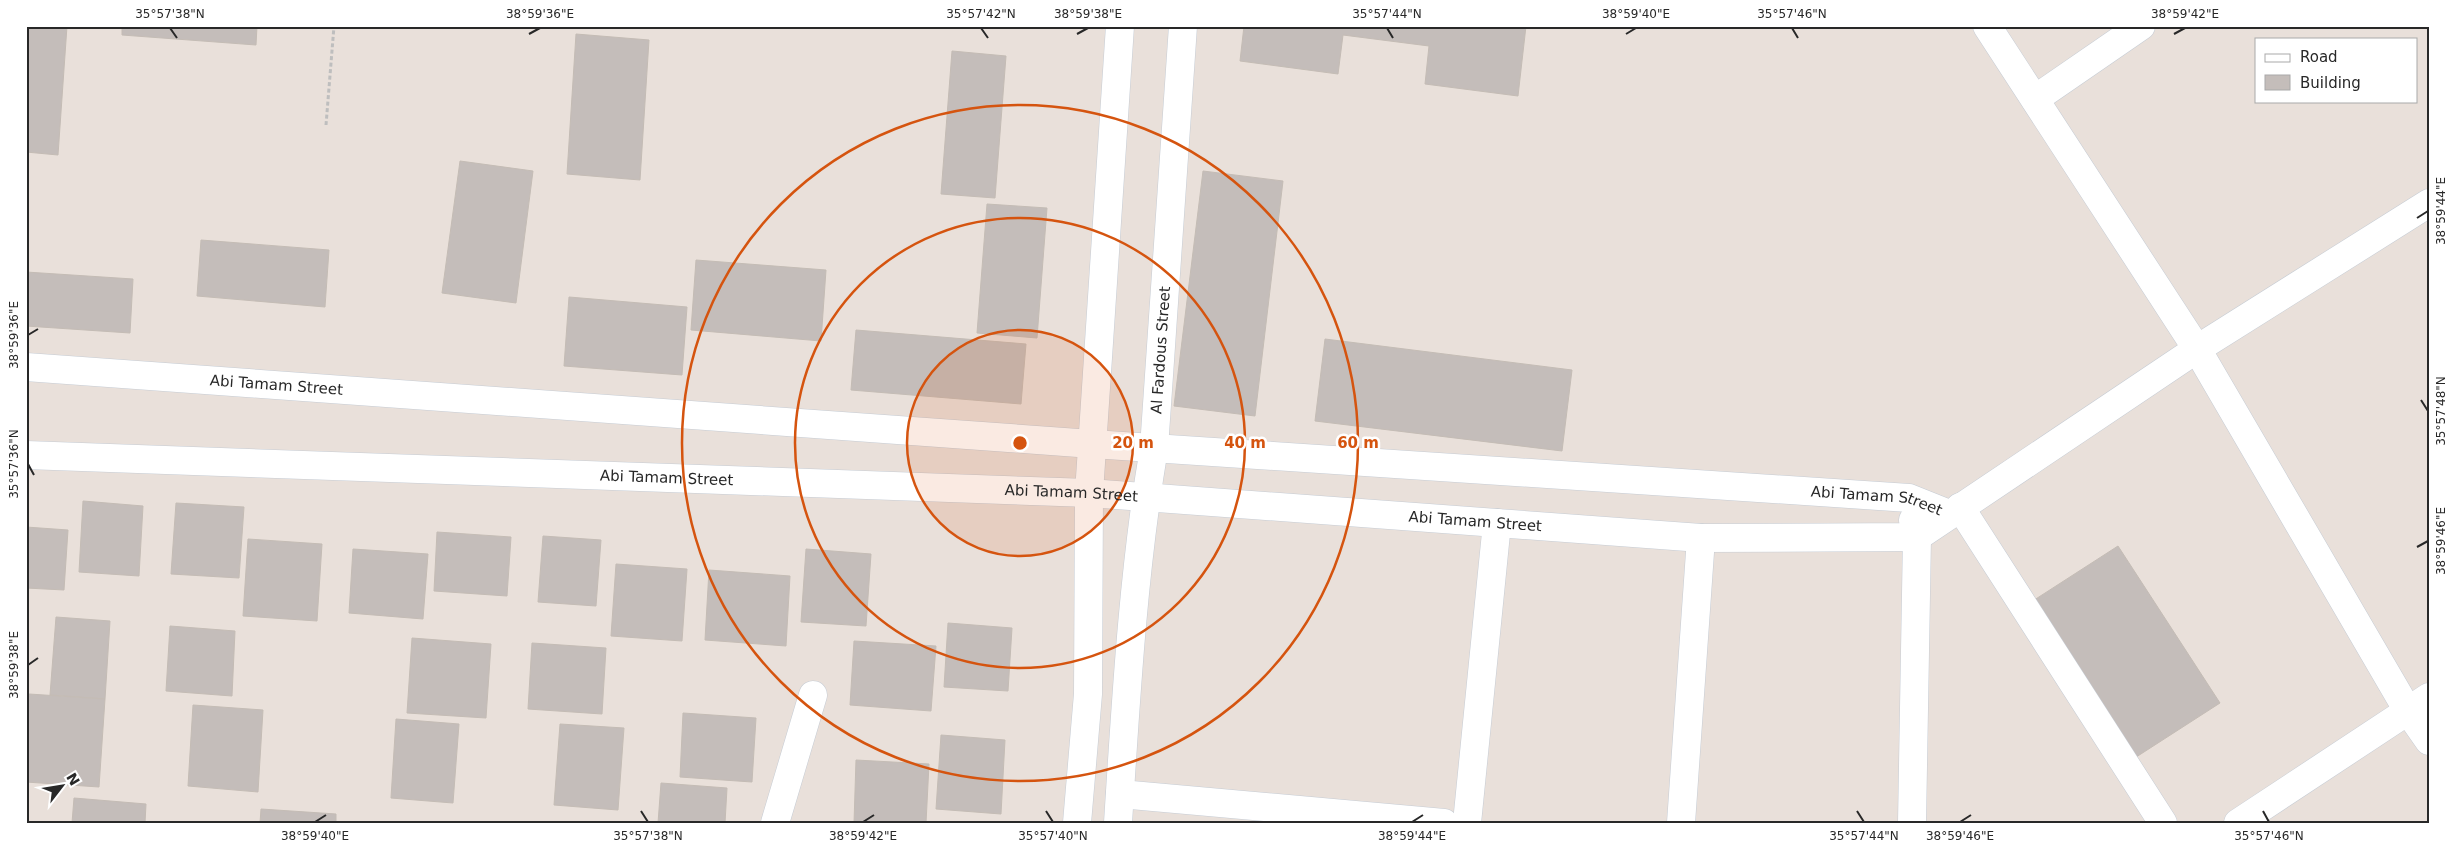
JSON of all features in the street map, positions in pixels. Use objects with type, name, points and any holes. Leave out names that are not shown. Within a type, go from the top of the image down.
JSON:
[{"type":"street","points":[[1077,823],[1088,694],[1089,493],[1120,26]]},
{"type":"street","name":"Al Fardous Street","points":[[1118,823],[1128,668],[1146,497],[1154,448],[1183,26]]},
{"type":"street","points":[[1987,26],[2197,349],[2418,704],[2429,741]]},
{"type":"street","points":[[2035,99],[2141,26]]},
{"type":"street","points":[[2163,823],[1954,510],[2197,349],[2429,203]]},
{"type":"street","name":"Abi Tamam Street","points":[[26,367],[1092,444],[1909,498],[1954,510]]},
{"type":"street","name":"Abi Tamam Street","points":[[26,455],[1089,493],[1701,538],[1917,537],[1954,510]]},
{"type":"street","points":[[1909,498],[1917,537],[1912,823]]},
{"type":"street","points":[[1467,823],[1497,523]]},
{"type":"street","points":[[1681,823],[1701,538]]},
{"type":"street","points":[[775,823],[813,695]]},
{"type":"street","points":[[2238,823],[2418,704]]},
{"type":"street","points":[[1120,794],[1444,823]]},
{"type":"path","points":[[326,125],[334,26]]},
{"type":"building","points":[[26,26],[67,26],[58,155],[26,152]]},
{"type":"building","points":[[122,26],[257,26],[256,45],[122,35]]},
{"type":"building","points":[[1244,26],[1526,26],[1518,96],[1425,84],[1429,46],[1343,35],[1338,74],[1240,61]]},
{"type":"building","points":[[576,34],[649,40],[640,180],[567,174]]},
{"type":"building","points":[[952,51],[1006,56],[995,198],[941,194]]},
{"type":"building","points":[[460,161],[533,171],[516,303],[442,293]]},
{"type":"building","points":[[1203,171],[1283,181],[1255,416],[1174,406]]},
{"type":"building","points":[[987,204],[1047,208],[1037,338],[977,333]]},
{"type":"building","points":[[201,240],[329,250],[325,307],[197,296]]},
{"type":"building","points":[[696,260],[826,270],[821,341],[691,330]]},
{"type":"building","points":[[26,272],[133,279],[130,333],[26,326]]},
{"type":"building","points":[[569,297],[687,307],[682,375],[564,366]]},
{"type":"building","points":[[856,330],[1026,344],[1021,404],[851,390]]},
{"type":"building","points":[[1325,339],[1572,370],[1562,451],[1315,421]]},
{"type":"building","points":[[83,501],[143,506],[139,576],[79,572]]},
{"type":"building","points":[[176,503],[244,507],[239,578],[171,574]]},
{"type":"building","points":[[26,527],[68,530],[64,590],[26,588]]},
{"type":"building","points":[[437,532],[511,537],[507,596],[434,591]]},
{"type":"building","points":[[543,536],[601,540],[596,606],[538,602]]},
{"type":"building","points":[[248,539],[322,544],[317,621],[243,616]]},
{"type":"building","points":[[2118,546],[2220,703],[2130,761],[2028,604]]},
{"type":"building","points":[[353,549],[428,554],[423,619],[349,613]]},
{"type":"building","points":[[806,549],[871,554],[866,626],[801,622]]},
{"type":"building","points":[[616,564],[687,569],[682,641],[611,636]]},
{"type":"building","points":[[709,570],[790,576],[786,646],[705,640]]},
{"type":"building","points":[[56,617],[110,621],[105,699],[50,695]]},
{"type":"building","points":[[948,623],[1012,628],[1008,691],[944,687]]},
{"type":"building","points":[[170,626],[235,631],[232,696],[166,691]]},
{"type":"building","points":[[412,638],[491,644],[486,718],[407,713]]},
{"type":"building","points":[[854,641],[936,646],[931,711],[850,705]]},
{"type":"building","points":[[532,643],[606,648],[602,714],[528,709]]},
{"type":"building","points":[[29,694],[105,699],[99,787],[26,782]]},
{"type":"building","points":[[193,705],[263,710],[258,792],[188,786]]},
{"type":"building","points":[[683,713],[756,718],[752,782],[680,777]]},
{"type":"building","points":[[396,719],[459,724],[453,803],[391,798]]},
{"type":"building","points":[[560,724],[624,728],[618,810],[554,805]]},
{"type":"building","points":[[941,735],[1005,740],[1001,814],[936,809]]},
{"type":"building","points":[[856,760],[929,764],[926,823],[854,823]]},
{"type":"building","points":[[661,783],[727,788],[725,823],[658,823]]},
{"type":"building","points":[[74,798],[146,804],[145,823],[72,823]]},
{"type":"building","points":[[261,809],[336,814],[336,823],[260,823]]}]
